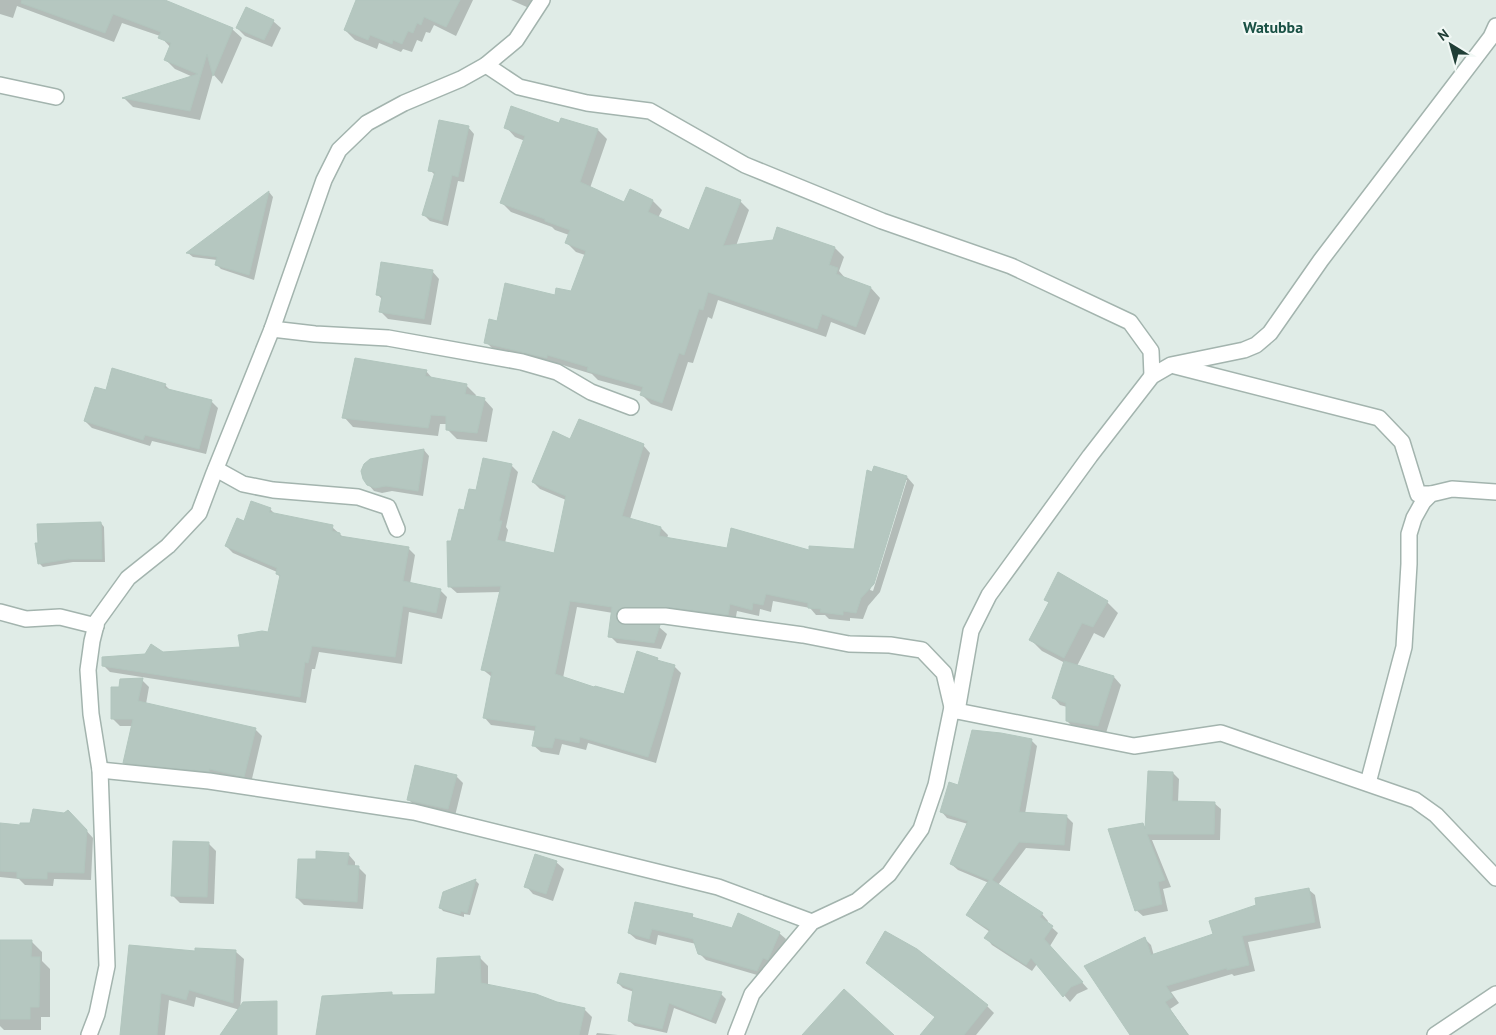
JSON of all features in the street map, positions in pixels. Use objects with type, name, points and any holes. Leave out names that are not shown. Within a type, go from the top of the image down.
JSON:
[{"type":"street","points":[[90,1035],[107,966],[100,770],[91,714],[88,670],[97,621],[128,578],[168,546],[200,513],[272,329],[324,180],[339,150],[367,123],[404,103],[461,80],[486,65],[516,40],[542,0]]},
{"type":"street","points":[[736,1035],[752,994],[812,922],[864,896],[889,874],[921,829],[936,785],[971,631],[989,595],[1090,456],[1152,376],[1171,365],[1244,350],[1256,345],[1270,333],[1321,260],[1491,37],[1496,26]]},
{"type":"street","points":[[486,65],[519,87],[587,103],[650,111],[745,165],[882,221],[1011,266],[1130,322],[1151,350],[1152,376]]},
{"type":"street","points":[[0,85],[56,97]]},
{"type":"street","points":[[272,329],[315,334],[388,338],[522,362],[557,372],[591,392],[631,407]]},
{"type":"street","points":[[1171,365],[1378,418],[1402,442],[1418,494],[1431,494],[1452,489],[1496,492]]},
{"type":"street","points":[[216,468],[243,484],[273,490],[358,497],[388,507],[397,529]]},
{"type":"street","points":[[1368,783],[1404,647],[1409,534],[1418,510],[1431,494]]},
{"type":"street","points":[[0,612],[26,619],[60,617],[96,626]]},
{"type":"street","points":[[626,616],[665,616],[803,635],[849,644],[890,645],[922,650],[944,673],[954,709]]},
{"type":"street","points":[[954,709],[1134,746],[1221,733],[1416,800],[1436,814],[1496,878]]},
{"type":"street","points":[[100,770],[209,781],[414,812],[718,887],[812,922]]},
{"type":"street","points":[[1435,1035],[1496,994]]},
{"type":"building","points":[[22,0],[165,0],[233,28],[213,76],[207,54],[190,111],[122,98],[198,74],[164,60],[171,43],[158,38],[161,32],[113,14],[105,33],[21,3]]},
{"type":"building","points":[[356,0],[460,0],[446,27],[424,17],[421,25],[417,23],[413,33],[408,31],[402,44],[393,40],[392,44],[370,35],[368,40],[344,30]]},
{"type":"building","points":[[246,7],[274,20],[264,40],[236,28]]},
{"type":"building","points":[[511,106],[559,123],[561,118],[598,129],[580,182],[624,202],[630,189],[653,200],[648,212],[689,230],[706,187],[741,200],[723,246],[773,240],[777,227],[835,247],[829,265],[838,268],[836,274],[871,287],[856,327],[822,314],[817,329],[708,292],[703,310],[699,309],[684,355],[679,353],[662,403],[640,395],[643,387],[587,371],[588,367],[547,355],[547,358],[484,343],[489,319],[497,321],[505,283],[555,295],[556,288],[571,291],[586,251],[565,243],[570,230],[500,203],[525,136],[504,128]]},
{"type":"building","points":[[439,120],[469,126],[458,177],[452,175],[442,221],[422,215],[435,172],[428,171]]},
{"type":"building","points":[[269,191],[249,275],[215,265],[217,257],[186,253]]},
{"type":"building","points":[[381,262],[433,270],[424,319],[379,312],[382,296],[376,295]]},
{"type":"building","points":[[355,358],[427,370],[425,376],[467,384],[465,394],[485,398],[477,433],[446,430],[446,416],[431,415],[428,428],[342,418]]},
{"type":"building","points":[[112,368],[166,384],[164,388],[212,400],[199,449],[145,435],[143,440],[84,421],[95,387],[106,390]]},
{"type":"building","points":[[579,419],[644,444],[622,516],[661,527],[659,536],[727,548],[731,528],[809,550],[809,546],[854,549],[867,470],[872,472],[874,466],[907,476],[874,584],[861,598],[856,613],[843,611],[843,615],[820,612],[821,609],[808,608],[808,603],[766,594],[763,605],[753,603],[752,610],[730,604],[728,615],[665,607],[625,607],[617,611],[617,620],[621,624],[660,625],[654,643],[608,637],[612,607],[570,601],[555,674],[594,687],[624,694],[637,651],[658,658],[657,660],[675,665],[648,757],[580,737],[579,743],[555,738],[552,748],[532,746],[536,726],[483,718],[492,672],[481,670],[501,586],[448,587],[447,541],[451,541],[459,509],[464,510],[469,489],[476,490],[483,458],[512,464],[499,521],[502,521],[497,540],[554,553],[566,496],[532,482],[553,431],[570,439]]},
{"type":"building","points":[[424,449],[418,491],[386,486],[375,488],[367,485],[363,479],[361,471],[364,464],[370,459]]},
{"type":"building","points":[[251,501],[271,508],[269,512],[333,525],[332,531],[340,533],[340,536],[409,547],[403,581],[441,589],[436,613],[403,606],[395,657],[312,646],[308,663],[305,662],[300,697],[102,666],[102,657],[145,654],[151,644],[163,652],[240,647],[238,635],[262,631],[268,632],[280,575],[276,574],[277,568],[225,546],[237,518],[244,521]]},
{"type":"building","points":[[101,522],[102,559],[69,559],[38,564],[35,543],[38,543],[37,524]]},
{"type":"building","points":[[1058,572],[1108,601],[1093,627],[1082,623],[1064,658],[1029,640],[1049,602],[1044,600]]},
{"type":"building","points":[[1064,661],[1114,676],[1098,726],[1066,721],[1066,703],[1052,698]]},
{"type":"building","points":[[143,678],[138,701],[256,728],[244,777],[209,769],[209,772],[123,763],[133,719],[111,719],[111,687],[119,687],[120,679]]},
{"type":"building","points":[[972,730],[1032,739],[1019,812],[1067,815],[1064,845],[1019,842],[992,880],[1043,913],[1040,917],[1053,926],[1044,939],[1083,982],[1071,987],[1063,997],[1031,958],[1026,965],[984,938],[990,930],[966,915],[989,880],[950,864],[968,821],[940,812],[949,782],[958,785]]},
{"type":"building","points":[[415,765],[457,775],[448,809],[407,800]]},
{"type":"building","points":[[1148,771],[1173,772],[1172,801],[1215,802],[1214,834],[1147,834],[1165,880],[1158,882],[1162,904],[1135,911],[1108,829],[1143,823],[1145,829]]},
{"type":"building","points":[[33,809],[64,813],[68,810],[87,830],[84,873],[47,872],[47,879],[17,878],[17,872],[0,871],[0,823],[20,825],[20,823],[30,823]]},
{"type":"building","points":[[173,841],[209,842],[207,897],[171,896]]},
{"type":"building","points":[[316,851],[349,853],[347,865],[359,866],[357,902],[296,898],[298,859],[316,859]]},
{"type":"building","points":[[535,854],[557,861],[546,894],[524,887]]},
{"type":"building","points":[[476,879],[467,913],[461,911],[460,914],[439,908],[443,892]]},
{"type":"building","points":[[1309,888],[1315,922],[1242,936],[1249,965],[1227,970],[1227,968],[1166,986],[1173,997],[1165,1002],[1188,1035],[1130,1035],[1084,966],[1145,937],[1151,955],[1213,934],[1209,921],[1256,905],[1255,898]]},
{"type":"building","points":[[635,902],[693,914],[692,917],[732,928],[738,913],[780,932],[768,960],[763,958],[757,971],[698,954],[693,939],[652,929],[649,939],[628,933]]},
{"type":"building","points":[[885,931],[917,949],[988,1005],[964,1035],[920,1035],[935,1017],[866,963]]},
{"type":"building","points":[[0,940],[32,940],[31,957],[40,957],[39,1007],[30,1007],[30,1019],[0,1019]]},
{"type":"building","points":[[129,945],[195,951],[195,948],[236,950],[233,1003],[189,990],[186,1000],[161,993],[157,1035],[120,1035]]},
{"type":"building","points":[[480,956],[481,983],[536,994],[557,1002],[585,1008],[579,1035],[316,1035],[322,996],[392,992],[392,995],[435,994],[437,958]]},
{"type":"building","points":[[620,973],[722,992],[711,1020],[669,1003],[662,1029],[628,1021],[633,989],[617,983]]},
{"type":"building","points":[[844,989],[894,1035],[802,1035]]},
{"type":"building","points":[[277,1001],[277,1035],[220,1035],[243,1002]]},
{"type":"district","name":"Watubba","points":[[1273,27]]}]
